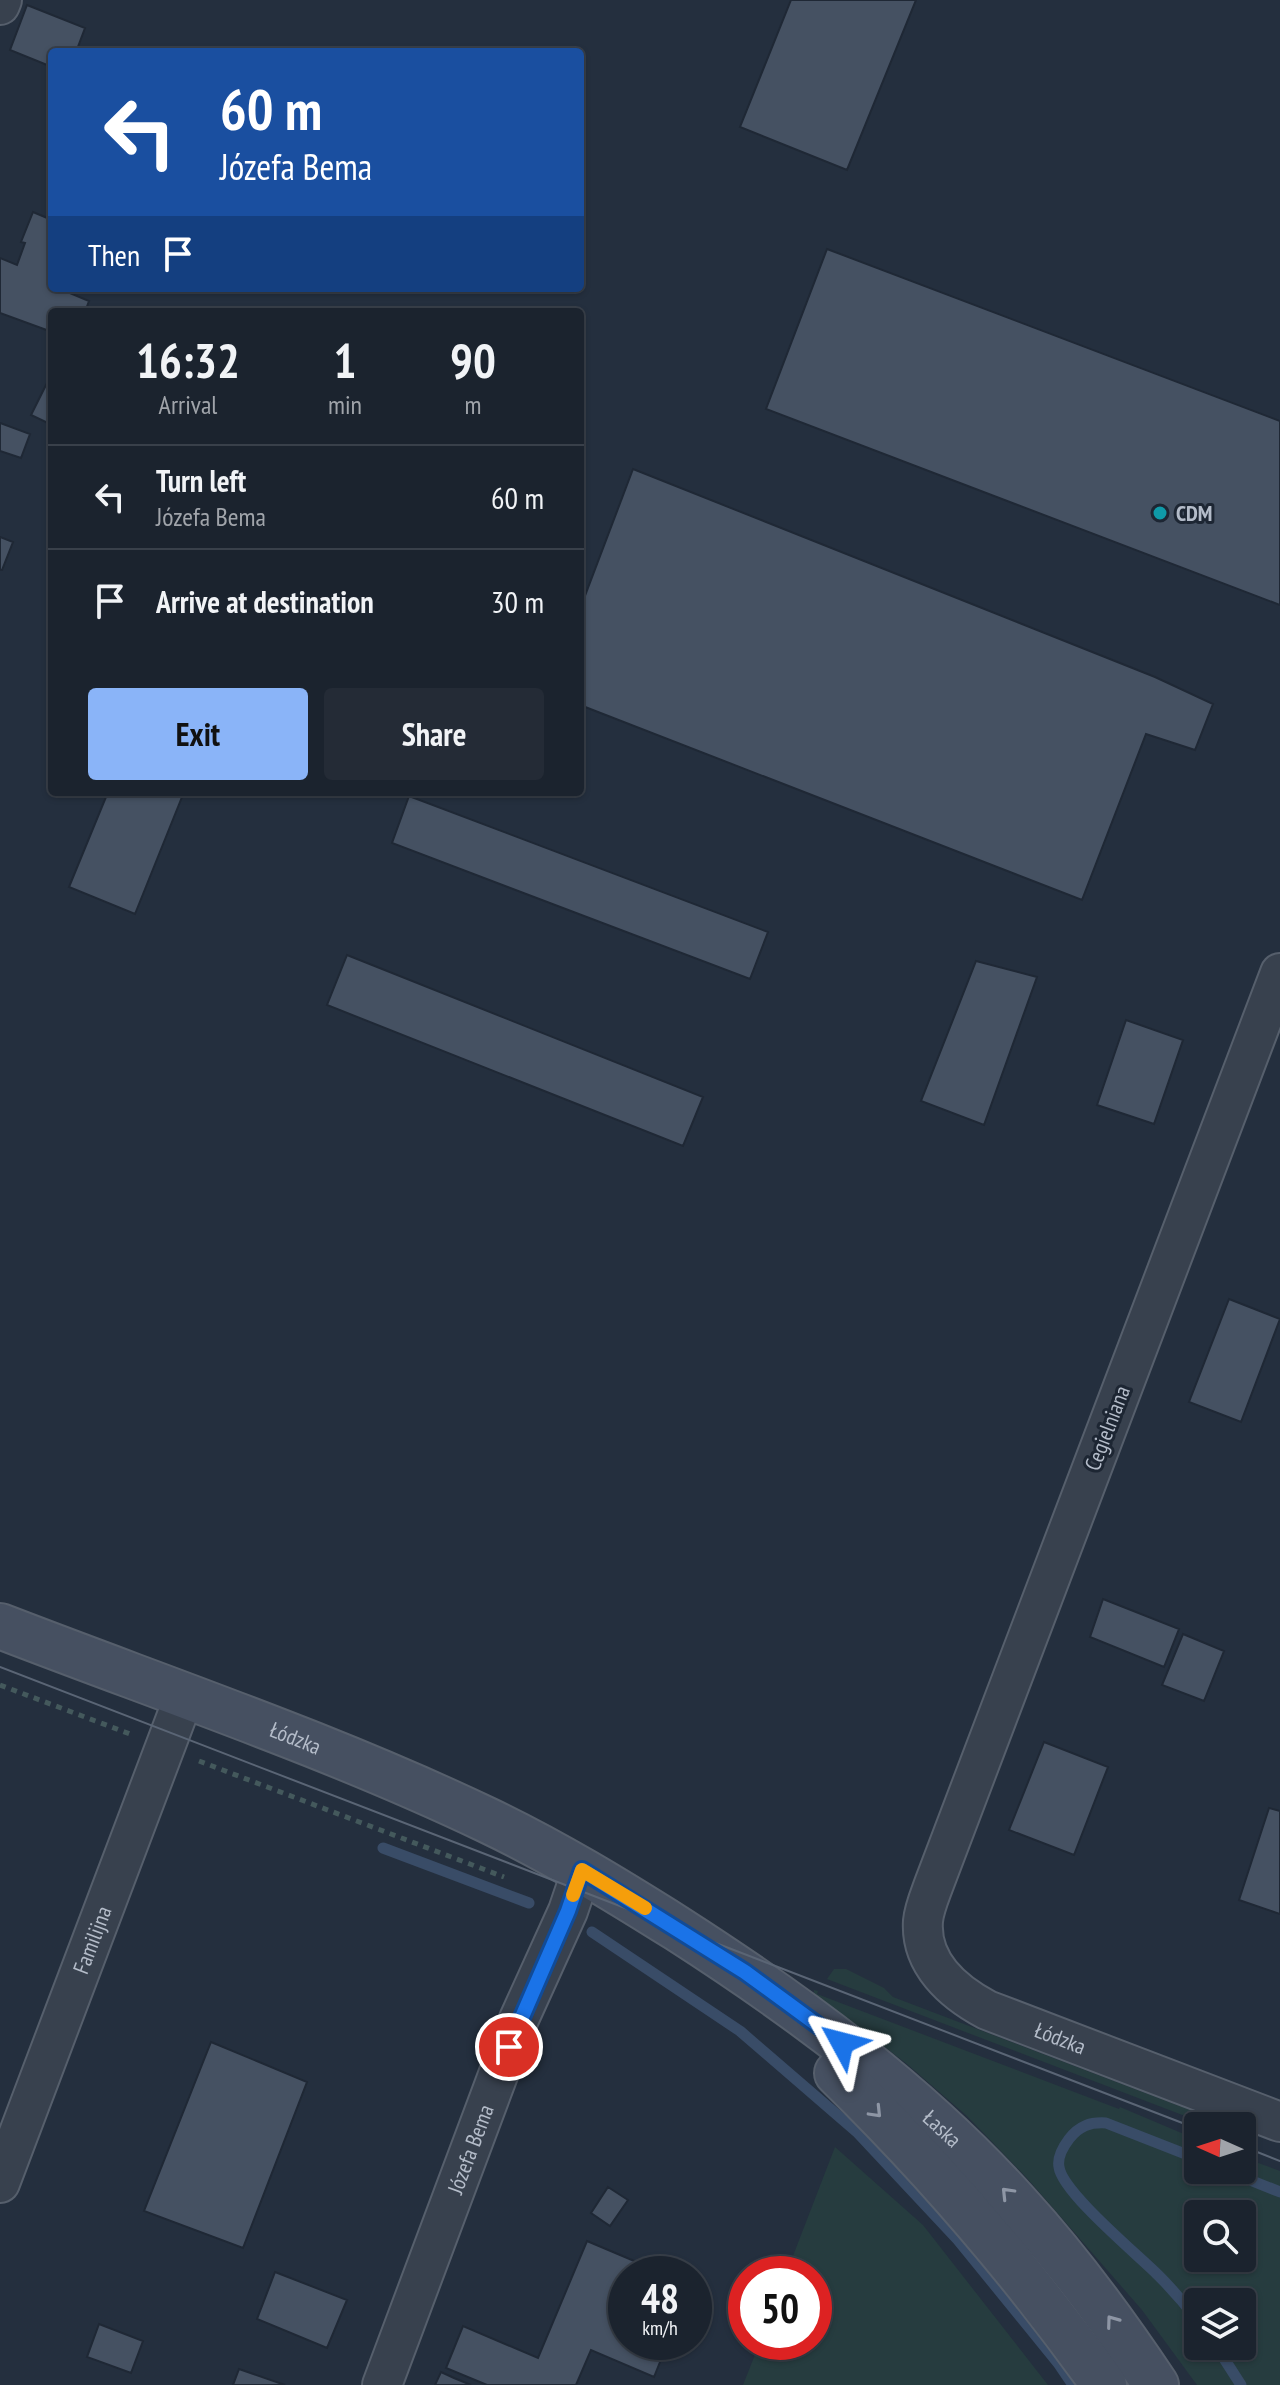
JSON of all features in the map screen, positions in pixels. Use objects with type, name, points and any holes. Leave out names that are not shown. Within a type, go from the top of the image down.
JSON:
[{"type":"main road","name":"Łódzka","points":[[0,1626],[378,1772],[487,1820],[582,1870]]},
{"type":"main road","name":"Łaska","points":[[582,1870],[798,2009],[883,2078],[1018,2204],[1086,2286],[1156,2385]]},
{"type":"main road","name":"Łaska","points":[[674,1927],[821,2057],[924,2162],[1022,2275],[1104,2385]]},
{"type":"street","name":"Cegielniana","points":[[934,1884],[1280,973]]},
{"type":"street","name":"Familijna","points":[[0,2183],[184,1697]]},
{"type":"street","name":"Józefa Bema","points":[[382,2385],[519,2019],[568,1911],[582,1870]]},
{"type":"street","name":"Łódzka","points":[[934,1884],[923,1919],[925,1945],[951,1987],[968,2000],[1280,2122]]},
{"type":"path","points":[[0,1685],[511,1880]]},
{"type":"green space","points":[[834,1969],[846,1969],[884,1988],[893,1997],[1195,2112],[1184,2112],[1184,2116],[827,1979]]},
{"type":"green space","points":[[814,1990],[818,1991],[817,1994],[1120,2107],[1184,2134],[1184,2184],[1256,2184],[1256,2162],[1280,2171],[1280,2385],[1197,2385],[1142,2310],[1026,2177],[967,2116],[907,2064],[832,2007],[821,2004],[821,1999],[814,1997]]},
{"type":"green space","points":[[835,2147],[923,2225],[1048,2385],[743,2385],[753,2360],[832,2360],[832,2256],[793,2256]]},
{"type":"building","points":[[791,0],[916,0],[847,170],[740,127]]},
{"type":"building","points":[[27,5],[85,28],[78,48],[48,48],[48,65],[10,50]]},
{"type":"building","points":[[33,212],[48,218],[48,292],[68,292],[89,301],[86,308],[48,308],[48,331],[0,313],[0,258],[17,265],[25,243],[21,242]]},
{"type":"building","name":"CDM","points":[[827,249],[1280,421],[1280,605],[766,409]]},
{"type":"building","points":[[48,381],[48,423],[31,415]]},
{"type":"building","points":[[0,423],[30,434],[21,458],[0,451]]},
{"type":"building","points":[[633,469],[1155,677],[1213,704],[1195,750],[1146,734],[1082,900],[584,707],[584,598]]},
{"type":"building","points":[[0,537],[13,542],[2,570],[0,570]]},
{"type":"building","points":[[106,796],[182,796],[135,914],[69,887]]},
{"type":"building","points":[[409,796],[768,932],[750,979],[392,843]]},
{"type":"building","points":[[347,955],[703,1097],[683,1146],[327,1005]]},
{"type":"building","points":[[976,961],[1037,977],[984,1125],[921,1101]]},
{"type":"building","points":[[1126,1020],[1183,1040],[1154,1124],[1097,1105]]},
{"type":"building","points":[[1229,1299],[1280,1319],[1241,1422],[1189,1402]]},
{"type":"building","points":[[1103,1599],[1179,1629],[1164,1667],[1090,1637]]},
{"type":"building","points":[[1183,1634],[1224,1651],[1204,1701],[1162,1685]]},
{"type":"building","points":[[1044,1742],[1108,1767],[1074,1855],[1009,1830]]},
{"type":"building","points":[[1269,1808],[1280,1811],[1280,1914],[1239,1900]]},
{"type":"building","points":[[211,2042],[307,2082],[243,2248],[144,2211]]},
{"type":"building","points":[[608,2187],[628,2200],[610,2226],[591,2213]]},
{"type":"building","points":[[587,2241],[622,2256],[608,2256],[608,2357],[591,2350],[576,2385],[487,2385],[446,2368],[463,2326],[538,2358]]},
{"type":"building","points":[[275,2272],[347,2300],[327,2348],[257,2319]]},
{"type":"building","points":[[99,2324],[143,2341],[131,2373],[87,2357]]},
{"type":"building","points":[[614,2360],[661,2360],[654,2377]]},
{"type":"building","points":[[239,2369],[285,2385],[233,2385]]},
{"type":"building","points":[[441,2372],[454,2378],[471,2385],[435,2385]]},
{"type":"waterway","points":[[383,1848],[529,1903]]},
{"type":"waterway","points":[[592,1932],[740,2031],[857,2132],[958,2240],[1073,2385]]},
{"type":"waterway","points":[[1184,2154],[1100,2123],[1077,2131],[1063,2149],[1059,2163],[1063,2178],[1086,2207],[1184,2303]]},
{"type":"waterway","points":[[1256,2182],[1280,2192]]},
{"type":"waterway","points":[[1225,2360],[1241,2385]]},
{"type":"tram line","points":[[0,1667],[1184,2124]]},
{"type":"tram line","points":[[1256,2152],[1280,2161]]},
{"type":"slow traffic","points":[[573,1895],[582,1870],[645,1908]]},
{"type":"place","name":"CDM","points":[[1160,513]]},
{"type":"route","points":[[509,2047],[568,1911],[582,1870],[745,1972],[842,2043]]}]
